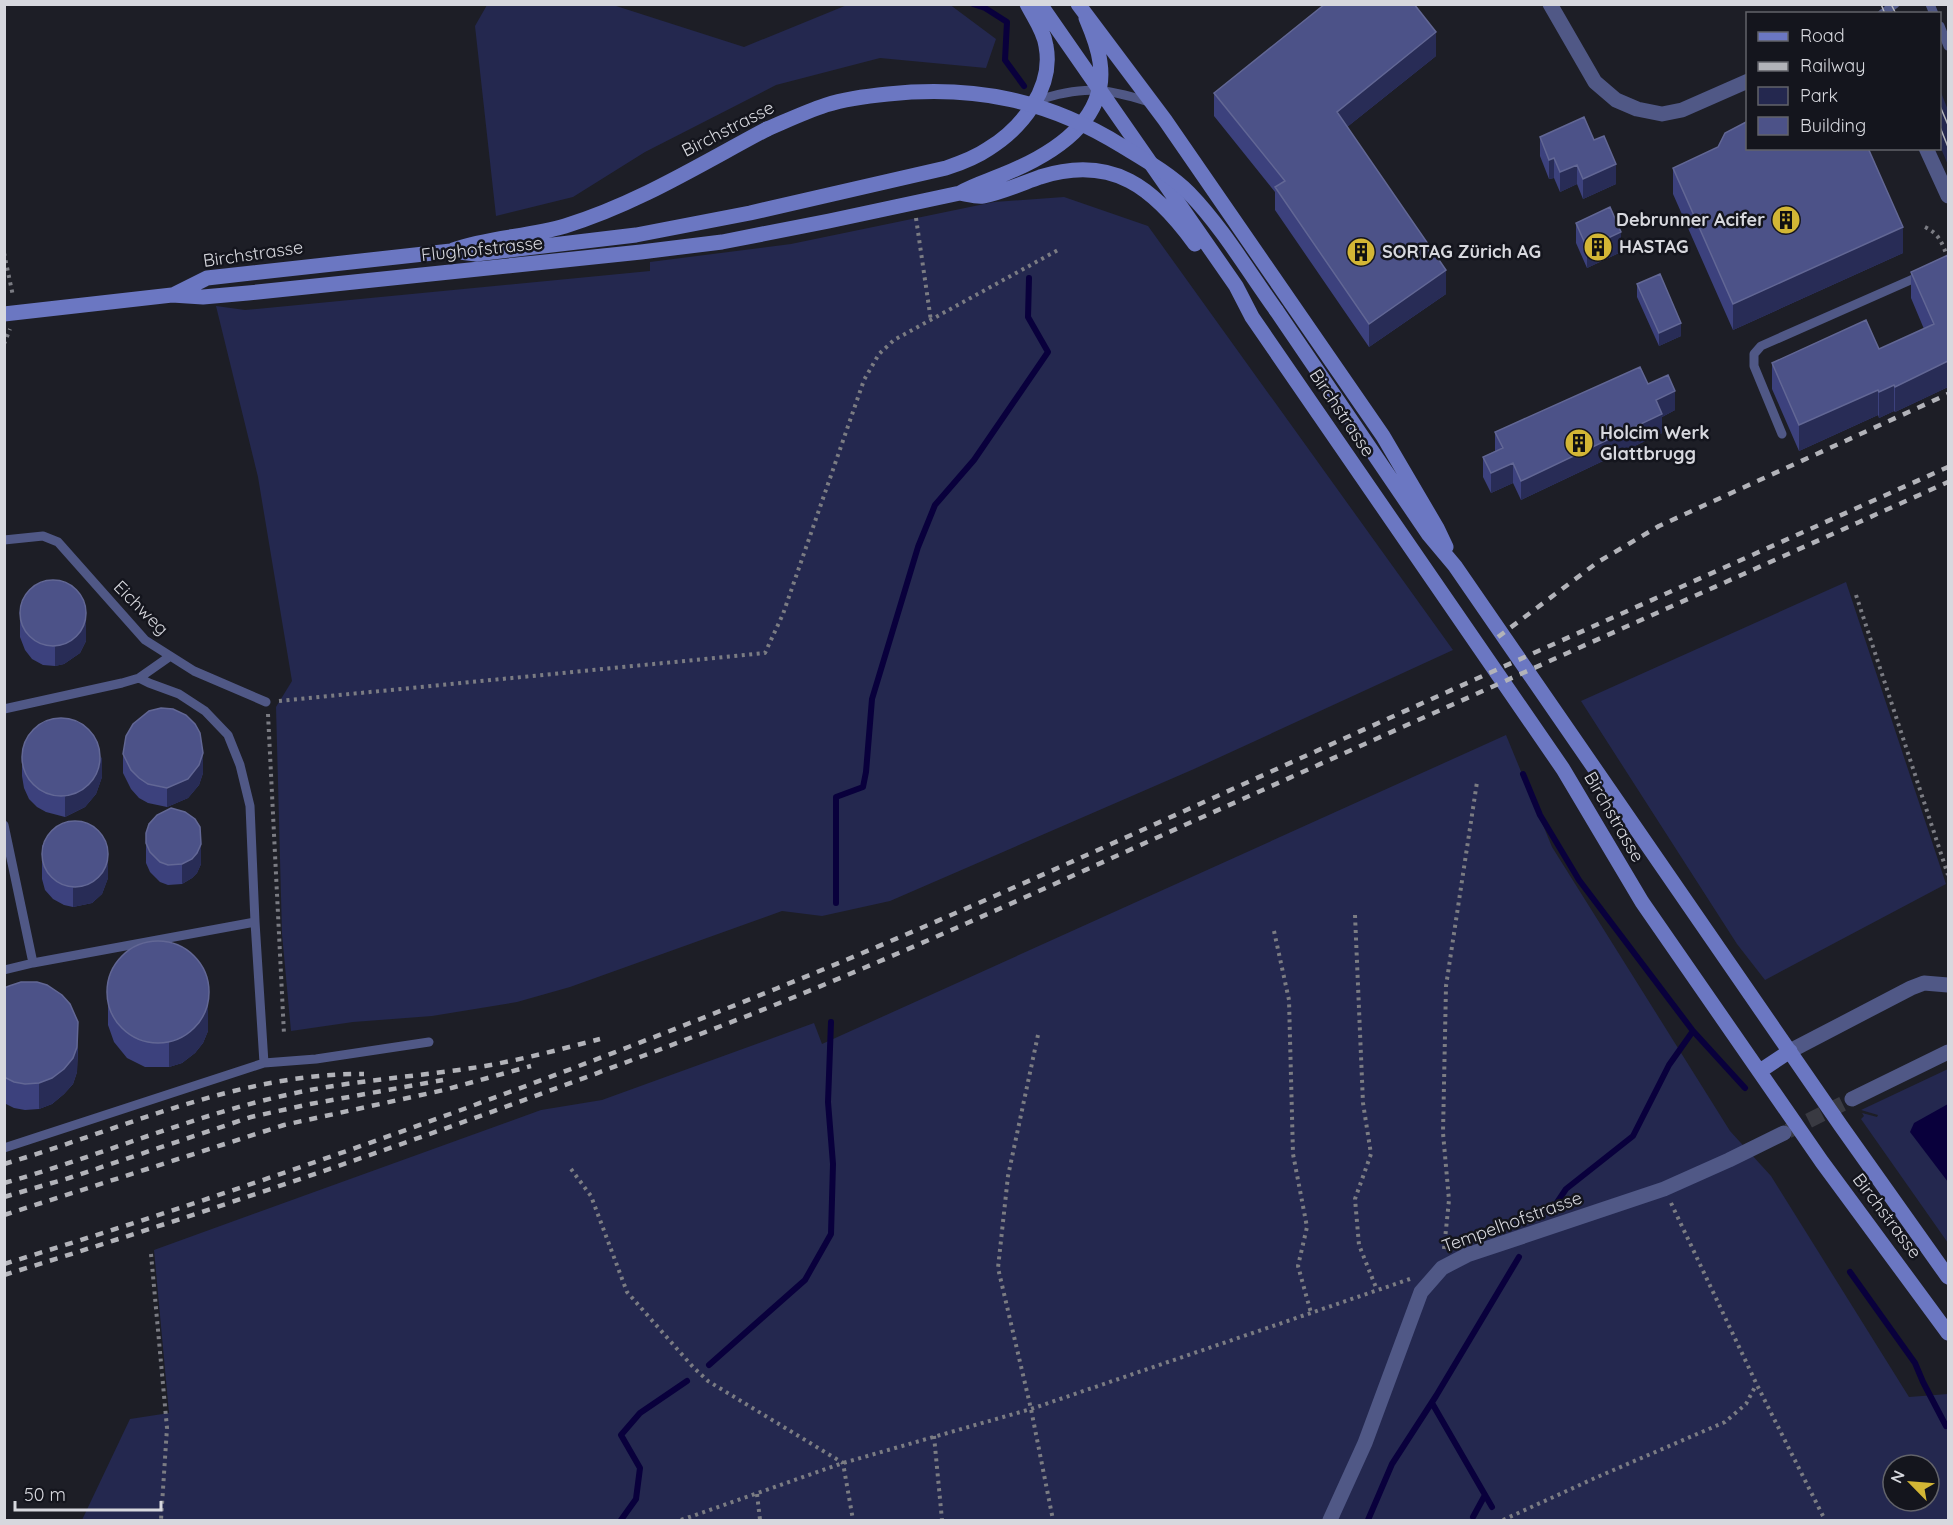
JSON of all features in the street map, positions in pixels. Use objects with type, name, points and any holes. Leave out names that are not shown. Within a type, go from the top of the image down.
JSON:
[{"type":"main road","name":"Birchstrasse","points":[[172,295],[207,278],[451,251],[476,254],[636,235],[750,213],[946,168],[989,149],[1020,123],[1044,84],[1047,64],[1046,46],[1027,4]]},
{"type":"main road","name":"Birchstrasse","points":[[1040,4],[1236,286],[1252,317]]},
{"type":"main road","name":"Birchstrasse","points":[[1078,4],[1086,18],[1152,103],[1383,436],[1437,528],[1455,566]]},
{"type":"main road","name":"Birchstrasse","points":[[960,193],[1045,155],[1064,142],[1087,116],[1095,104],[1099,89],[1100,62],[1086,18]]},
{"type":"main road","name":"Birchstrasse","points":[[451,251],[475,242],[563,226],[596,215],[636,198],[767,129],[827,104],[867,96],[960,91],[1010,98],[1057,113],[1106,136],[1151,164],[1188,193],[1228,243],[1276,310],[1428,535],[1455,566],[1948,1277]]},
{"type":"main road","name":"Birchstrasse","points":[[960,193],[982,196],[1044,176],[1071,171],[1095,171],[1124,177],[1141,186],[1169,211],[1228,290],[1252,317],[1557,760],[1642,902],[1832,1177],[1948,1333]]},
{"type":"main road","name":"Flughofstrasse","points":[[10,313],[172,295],[203,297],[248,293],[722,242],[960,193]]},
{"type":"main road","points":[[1760,1071],[1790,1051]]},
{"type":"street","points":[[1550,4],[1595,82],[1616,100],[1637,109],[1662,114],[1682,110],[1746,82]]},
{"type":"street","points":[[1927,150],[1948,196]]},
{"type":"street","points":[[1790,1051],[1911,988],[1924,983],[1948,985]]},
{"type":"street","points":[[1852,1099],[1948,1052]]},
{"type":"street","name":"Tempelhofstrasse","points":[[1330,1521],[1365,1443],[1421,1292],[1442,1268],[1467,1256],[1664,1189],[1784,1133]]},
{"type":"lane","points":[[1941,28],[1948,46]]},
{"type":"lane","points":[[1035,102],[1080,89],[1099,89],[1152,103]]},
{"type":"lane","points":[[1782,434],[1754,366],[1754,354],[1761,346],[1928,272]]},
{"type":"lane","name":"Eichweg","points":[[4,540],[43,536],[58,542],[145,640],[169,657],[203,675],[266,702]]},
{"type":"lane","points":[[4,709],[139,678],[169,657]]},
{"type":"lane","points":[[139,678],[179,694],[205,711],[228,735],[240,765],[250,806],[264,1063]]},
{"type":"lane","points":[[4,825],[33,963]]},
{"type":"lane","points":[[4,970],[255,922]]},
{"type":"lane","points":[[4,1148],[264,1063],[316,1059],[429,1042]]},
{"type":"path","points":[[914,204],[931,321]]},
{"type":"path","points":[[1925,227],[1939,237],[1948,258]]},
{"type":"path","points":[[284,1034],[269,718],[266,702],[765,653],[783,614],[864,380],[879,354],[894,340],[1058,250]]},
{"type":"path","points":[[4,253],[10,313]]},
{"type":"path","points":[[1856,595],[1948,875]]},
{"type":"path","points":[[681,1521],[843,1463],[1031,1409],[1442,1268],[1449,1200],[1443,1133],[1446,986],[1477,782]]},
{"type":"path","points":[[1355,915],[1363,1103],[1371,1154],[1355,1199],[1359,1245],[1377,1290]]},
{"type":"path","points":[[1274,931],[1289,999],[1293,1154],[1307,1227],[1298,1266],[1311,1313]]},
{"type":"path","points":[[1038,1035],[1008,1176],[998,1268],[1031,1409],[1053,1521]]},
{"type":"path","points":[[571,1169],[591,1196],[627,1292],[693,1367],[724,1393],[843,1463],[853,1521]]},
{"type":"path","points":[[1664,1189],[1757,1385],[1825,1521]]},
{"type":"path","points":[[151,1254],[167,1428],[161,1521]]},
{"type":"path","points":[[1503,1521],[1595,1478],[1725,1422],[1746,1404],[1757,1385]]},
{"type":"path","points":[[934,1436],[942,1521]]},
{"type":"path","points":[[757,1494],[760,1521]]},
{"type":"green space","points":[[949,4],[996,39],[986,68],[880,58],[776,85],[645,152],[573,197],[496,216],[475,26],[487,5],[613,5],[744,47],[847,5]]},
{"type":"green space","points":[[1941,92],[1948,110],[1948,165],[1941,148]]},
{"type":"green space","points":[[1064,197],[1148,226],[1453,650],[1194,769],[890,901],[822,916],[782,911],[570,987],[517,1002],[432,1016],[353,1022],[291,1031],[282,934],[276,707],[292,681],[258,477],[216,306],[245,310],[650,271],[650,262],[791,244],[994,202]]},
{"type":"green space","points":[[1846,582],[1946,884],[1765,980],[1737,944],[1581,701]]},
{"type":"green space","points":[[1506,735],[1552,847],[1730,1131],[1771,1176],[1909,1397],[1948,1394],[1948,1520],[82,1520],[130,1419],[169,1413],[154,1250],[541,1110],[602,1100],[814,1023],[822,1044]]},
{"type":"green space","points":[[1948,1069],[1948,1243],[1861,1119],[1864,1116],[1862,1113],[1877,1117],[1878,1115],[1861,1110]]},
{"type":"shaded area","points":[[1948,1104],[1948,1182],[1910,1132],[1914,1123]]},
{"type":"building","points":[[1325,4],[1414,4],[1436,32],[1337,112],[1446,270],[1369,324],[1275,187],[1285,181],[1214,93]]},
{"type":"building","points":[[1584,117],[1594,140],[1604,136],[1616,164],[1583,179],[1577,165],[1560,172],[1554,158],[1549,160],[1540,137]]},
{"type":"building","name":"Debrunner Acifer","points":[[1746,122],[1746,150],[1869,150],[1903,227],[1733,304],[1673,168],[1718,147],[1725,133]]},
{"type":"building","points":[[1610,207],[1621,232],[1587,248],[1576,223]]},
{"type":"building","points":[[1948,255],[1948,361],[1895,387],[1894,385],[1879,392],[1878,390],[1799,425],[1772,363],[1866,320],[1879,349],[1934,324],[1911,272]]},
{"type":"building","points":[[1660,274],[1681,323],[1659,333],[1637,284]]},
{"type":"building","name":"Holcim Werk Glattbrugg","points":[[1640,367],[1648,384],[1668,375],[1675,391],[1656,400],[1662,414],[1521,481],[1513,463],[1491,473],[1483,457],[1503,448],[1495,432]]},
{"type":"building","points":[[47,580],[59,580],[77,589],[84,600],[86,613],[84,626],[77,637],[66,644],[47,646],[34,641],[25,632],[20,619],[20,607],[25,594],[34,585]]},
{"type":"building","points":[[161,708],[173,709],[186,715],[195,724],[200,733],[203,753],[199,765],[188,779],[167,788],[148,784],[139,778],[131,770],[123,754],[126,736],[133,724],[149,711]]},
{"type":"building","points":[[61,718],[76,721],[93,735],[100,757],[97,772],[83,789],[61,796],[46,793],[29,779],[22,757],[25,742],[39,725]]},
{"type":"building","points":[[171,808],[185,812],[195,819],[200,827],[201,844],[192,859],[182,864],[168,865],[160,862],[150,852],[146,843],[146,833],[149,824],[157,815]]},
{"type":"building","points":[[68,821],[82,821],[94,826],[103,835],[108,854],[106,867],[99,878],[82,887],[68,887],[56,882],[47,873],[42,861],[42,847],[47,835],[56,826]]},
{"type":"building","points":[[158,941],[177,945],[194,956],[205,973],[209,992],[205,1011],[194,1028],[177,1039],[158,1043],[139,1039],[122,1028],[111,1011],[107,992],[111,973],[122,956],[139,945]]},
{"type":"building","points":[[21,982],[37,982],[47,985],[62,995],[70,1004],[78,1022],[77,1047],[73,1058],[52,1078],[39,1083],[25,1084],[4,1077],[4,988]]},
{"type":"waterway","points":[[973,4],[985,8],[1007,22],[1005,60],[1024,86]]},
{"type":"waterway","points":[[836,903],[836,797],[863,787],[872,699],[918,547],[935,505],[974,460],[1048,352],[1028,317],[1029,278]]},
{"type":"waterway","points":[[1523,774],[1540,815],[1579,880],[1693,1031],[1745,1088]]},
{"type":"waterway","points":[[709,1365],[805,1280],[831,1234],[833,1164],[828,1102],[831,1022]]},
{"type":"waterway","points":[[1550,1213],[1566,1189],[1633,1136],[1669,1065],[1693,1031]]},
{"type":"waterway","points":[[1368,1520],[1392,1464],[1436,1396],[1519,1257]]},
{"type":"waterway","points":[[1850,1272],[1915,1363],[1946,1426]]},
{"type":"waterway","points":[[621,1520],[636,1499],[640,1468],[621,1435],[640,1413],[687,1381]]},
{"type":"waterway","points":[[1432,1403],[1492,1507]]},
{"type":"waterway","points":[[1473,1517],[1485,1495]]},
{"type":"tunnel","points":[[1788,1131],[1852,1099]]},
{"type":"tram line","points":[[1881,4],[1884,12]]},
{"type":"tram line","points":[[1891,4],[1895,12]]},
{"type":"tram line","points":[[1941,108],[1948,125]]},
{"type":"tram line","points":[[1941,130],[1948,147]]},
{"type":"railway","points":[[1498,637],[1598,562],[1659,526],[1948,394]]},
{"type":"railway","points":[[4,1264],[206,1199],[405,1130],[603,1057],[800,979],[1057,868],[1948,467]]},
{"type":"railway","points":[[4,1275],[193,1215],[381,1151],[752,1014],[995,911],[1948,482]]},
{"type":"railway","points":[[4,1183],[212,1115],[282,1096],[358,1082],[485,1066],[600,1039]]},
{"type":"railway","points":[[4,1215],[284,1125],[444,1090],[531,1066]]},
{"type":"railway","points":[[4,1164],[227,1093],[318,1076],[364,1074]]},
{"type":"railway","points":[[4,1197],[69,1178],[251,1117],[443,1080]]},
{"type":"place","name":"Debrunner Acifer","points":[[1786,220]]},
{"type":"place","name":"HASTAG","points":[[1598,247]]},
{"type":"place","name":"SORTAG Zürich AG","points":[[1361,252]]},
{"type":"place","name":"Holcim Werk Glattbrugg","points":[[1579,443]]}]
